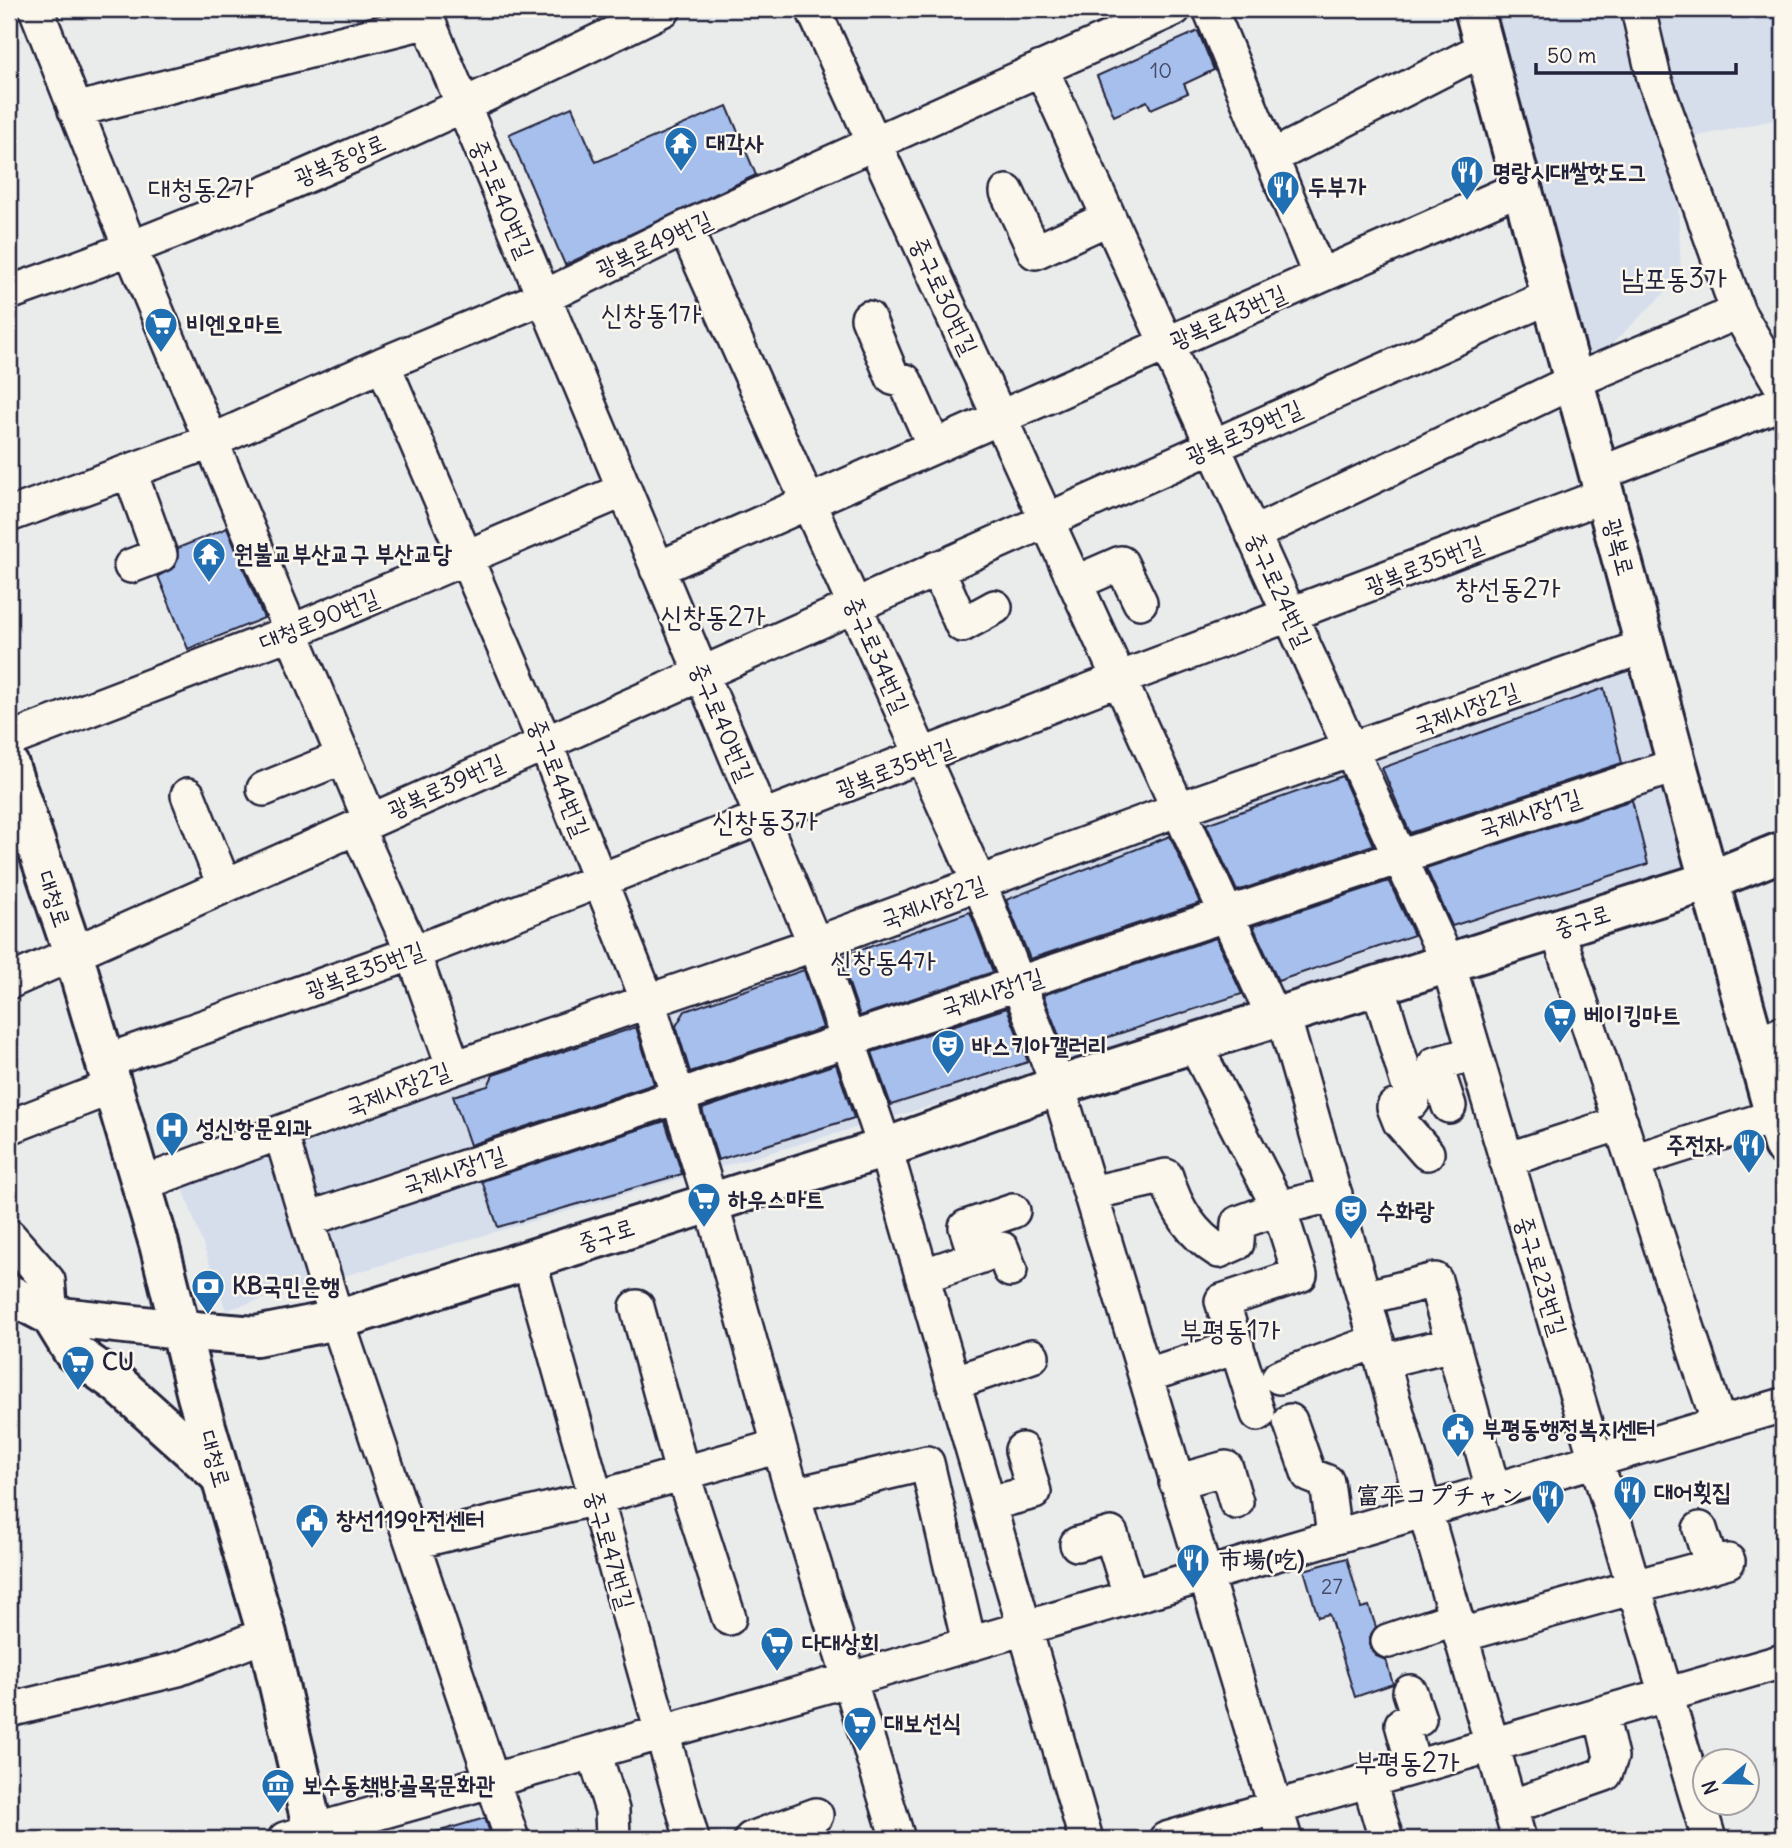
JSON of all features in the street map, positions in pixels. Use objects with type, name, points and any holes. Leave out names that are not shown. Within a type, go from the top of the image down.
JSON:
[{"type":"main road","name":"광복로","points":[[1474,9],[1709,881],[1769,1039],[1779,1131]]},
{"type":"main road","name":"대청로","points":[[9,765],[73,953],[141,1184],[220,1476],[267,1634],[304,1837]]},
{"type":"main road","name":"중구로","points":[[9,1294],[51,1316],[181,1330],[257,1336],[337,1320],[885,1148],[1058,1086],[1709,881],[1783,851]]},
{"type":"main road","points":[[51,1316],[73,1353],[117,1383],[220,1476]]},
{"type":"street","points":[[36,9],[131,250],[344,757],[364,824],[454,1068]]},
{"type":"street","name":"광복중앙로","points":[[9,293],[131,250],[463,107],[664,9]]},
{"type":"street","name":"중구로30번길","points":[[813,9],[1227,915],[1279,1016],[1335,1194],[1519,1839]]},
{"type":"street","name":"광복로49번길","points":[[9,515],[212,441],[383,364],[544,297],[685,228],[1174,9]]},
{"type":"street","points":[[1210,9],[1321,276]]},
{"type":"street","points":[[1638,9],[1654,78],[1738,312],[1783,388]]},
{"type":"street","points":[[75,110],[427,15]]},
{"type":"street","name":"중구로40번길","points":[[427,15],[463,107],[815,944],[885,1148],[1086,1839]]},
{"type":"street","points":[[1272,157],[1485,48]]},
{"type":"street","name":"중구로24번길","points":[[1041,68],[1448,963]]},
{"type":"street","name":"광복로43번길","points":[[657,569],[1522,187]]},
{"type":"street","points":[[1007,192],[1035,253],[1109,218]]},
{"type":"street","name":"중구로34번길","points":[[685,228],[980,885],[1058,1086],[1285,1839]]},
{"type":"street","name":"광복로39번길","points":[[73,953],[1551,296]]},
{"type":"street","points":[[1253,534],[1574,381],[1738,312]]},
{"type":"street","points":[[868,318],[893,378],[905,381],[934,446]]},
{"type":"street","name":"중구로44번길","points":[[383,364],[545,743],[648,1000],[711,1202],[793,1495],[898,1839]]},
{"type":"street","name":"광복로35번길","points":[[108,1075],[413,953],[1119,679],[1291,616],[1602,485],[1783,402]]},
{"type":"street","points":[[130,472],[160,555],[131,566]]},
{"type":"street","name":"대청로90번길","points":[[9,740],[291,632],[624,490]]},
{"type":"street","points":[[1075,583],[1121,563],[1140,602]]},
{"type":"street","points":[[937,568],[962,625],[995,607]]},
{"type":"street","name":"국제시장2길","points":[[141,1184],[454,1068],[815,944],[1179,809],[1645,646]]},
{"type":"street","points":[[264,789],[344,757]]},
{"type":"street","name":"국제시장1길","points":[[307,1219],[1677,765]]},
{"type":"street","points":[[188,795],[224,885]]},
{"type":"street","points":[[1557,929],[1719,1424]]},
{"type":"street","name":"대청로","points":[[9,982],[73,953]]},
{"type":"street","name":"중구로23번길","points":[[1448,963],[1709,1839]]},
{"type":"street","points":[[1378,985],[1413,1101],[1395,1107],[1400,1122],[1427,1153]]},
{"type":"street","points":[[1194,1043],[1279,1208],[1300,1275],[1222,1301],[1258,1414]]},
{"type":"street","points":[[1449,1106],[1435,1064],[1475,1053]]},
{"type":"street","points":[[9,1127],[108,1075]]},
{"type":"street","points":[[1506,1160],[1621,1124]]},
{"type":"street","points":[[1633,1161],[1779,1131]]},
{"type":"street","points":[[281,1134],[337,1320],[512,1839]]},
{"type":"street","points":[[1091,1193],[1166,1176],[1172,1197],[1186,1221],[1205,1242],[1219,1251],[1237,1243],[1238,1223],[1279,1208],[1335,1194]]},
{"type":"street","points":[[976,1258],[966,1227],[1013,1211]]},
{"type":"street","points":[[9,1236],[48,1281],[51,1316]]},
{"type":"street","points":[[922,1276],[1002,1250],[1010,1269]]},
{"type":"street","name":"중구로47번길","points":[[529,1260],[692,1839]]},
{"type":"street","points":[[1364,1298],[1435,1280],[1493,1489]]},
{"type":"street","points":[[637,1307],[682,1472],[729,1618]]},
{"type":"street","points":[[1279,1377],[1380,1351],[1453,1344]]},
{"type":"street","points":[[1147,1375],[1237,1347]]},
{"type":"street","points":[[953,1383],[1032,1356]]},
{"type":"street","points":[[304,1837],[1783,1405]]},
{"type":"street","points":[[1290,1421],[1309,1475],[1327,1482],[1334,1536]]},
{"type":"street","points":[[414,1542],[596,1498],[779,1446]]},
{"type":"street","points":[[988,1504],[1034,1492],[1022,1450]]},
{"type":"street","points":[[793,1495],[927,1463],[969,1643]]},
{"type":"street","points":[[1176,1482],[1226,1468],[1236,1502]]},
{"type":"street","points":[[1388,1641],[1634,1589],[1720,1564],[1700,1529]]},
{"type":"street","points":[[1077,1544],[1111,1534],[1130,1595]]},
{"type":"street","points":[[9,1710],[178,1669],[267,1634]]},
{"type":"street","points":[[1166,1839],[1783,1661]]},
{"type":"street","points":[[1410,1692],[1419,1719],[1402,1724],[1414,1767]]},
{"type":"street","points":[[1510,1807],[1605,1774],[1611,1757],[1601,1714]]},
{"type":"street","points":[[594,1752],[612,1810],[610,1838]]},
{"type":"street","points":[[1369,1781],[1386,1839]]},
{"type":"street","points":[[751,1839],[816,1815]]},
{"type":"shaded area","points":[[1474,9],[1783,9],[1783,118],[1676,141],[1681,277],[1574,381]]},
{"type":"shaded area","points":[[1645,646],[1709,881],[226,1310],[181,1183]]},
{"type":"building","points":[[1198,31],[1214,70],[1184,84],[1188,93],[1151,109],[1147,101],[1114,116],[1097,76]]},
{"type":"building","points":[[727,106],[756,175],[565,265],[509,134],[572,107],[596,162]]},
{"type":"building","name":"원불교부산교구 부산교당","points":[[227,528],[264,618],[188,649],[158,576],[175,567],[178,548]]},
{"type":"building","points":[[1604,688],[1622,763],[1410,833],[1382,768]]},
{"type":"building","points":[[1342,776],[1373,845],[1237,891],[1206,824]]},
{"type":"building","points":[[1632,800],[1648,864],[1452,926],[1426,868]]},
{"type":"building","points":[[1170,836],[1200,903],[1030,959],[1006,900]]},
{"type":"building","points":[[1389,881],[1414,935],[1278,981],[1253,926]]},
{"type":"building","points":[[970,912],[993,972],[860,1016],[840,957]]},
{"type":"building","points":[[1216,938],[1242,994],[1065,1051],[1043,995]]},
{"type":"building","points":[[804,970],[823,1028],[690,1072],[676,1026],[685,1011]]},
{"type":"building","points":[[1007,1008],[1028,1062],[891,1105],[872,1052]]},
{"type":"building","points":[[636,1027],[654,1084],[470,1145],[453,1096],[488,1086],[493,1075]]},
{"type":"building","points":[[836,1064],[854,1118],[718,1160],[702,1109]]},
{"type":"building","points":[[665,1121],[682,1174],[498,1227],[482,1181]]},
{"type":"building","points":[[1347,1558],[1361,1608],[1369,1606],[1376,1627],[1369,1637],[1370,1648],[1376,1656],[1386,1660],[1393,1684],[1355,1697],[1329,1614],[1318,1617],[1304,1570]]},
{"type":"building","points":[[485,1818],[492,1839],[434,1839],[433,1833]]},
{"type":"place","name":"대각사","points":[[681,173]]},
{"type":"place","name":"명랑시대쌀핫도그","points":[[1467,202]]},
{"type":"place","name":"두부가","points":[[1283,217]]},
{"type":"place","name":"비엔오마트","points":[[161,354]]},
{"type":"place","name":"원불교부산교구 부산교당","points":[[209,584]]},
{"type":"place","name":"베이킹마트","points":[[1560,1045]]},
{"type":"place","name":"바스키아갤러리","points":[[948,1076]]},
{"type":"place","name":"성신항문외과","points":[[172,1158]]},
{"type":"place","name":"주전자","points":[[1749,1175]]},
{"type":"place","name":"하우스마트","points":[[704,1229]]},
{"type":"place","name":"수화랑","points":[[1351,1241]]},
{"type":"place","name":"KB국민은행","points":[[208,1316]]},
{"type":"place","name":"CU","points":[[78,1392]]},
{"type":"place","name":"부평동행정복지센터","points":[[1458,1459]]},
{"type":"place","name":"대어횟집","points":[[1630,1522]]},
{"type":"place","name":"富平コプチャン","points":[[1548,1526]]},
{"type":"place","name":"창선119안전센터","points":[[312,1550]]},
{"type":"place","name":"市場(吃)","points":[[1193,1590]]},
{"type":"place","name":"다대상회","points":[[777,1673]]},
{"type":"place","name":"대보선식","points":[[860,1753]]},
{"type":"place","name":"보수동책방골목문화관","points":[[278,1815]]},
{"type":"district","name":"대청동2가","points":[[201,188]]},
{"type":"district","name":"남포동3가","points":[[1674,278]]},
{"type":"district","name":"신창동1가","points":[[651,314]]},
{"type":"district","name":"창선동2가","points":[[1508,588]]},
{"type":"district","name":"신창동2가","points":[[713,616]]},
{"type":"district","name":"신창동3가","points":[[765,821]]},
{"type":"district","name":"신창동4가","points":[[883,961]]},
{"type":"district","name":"부평동1가","points":[[1230,1330]]},
{"type":"district","name":"부평동2가","points":[[1407,1762]]}]
